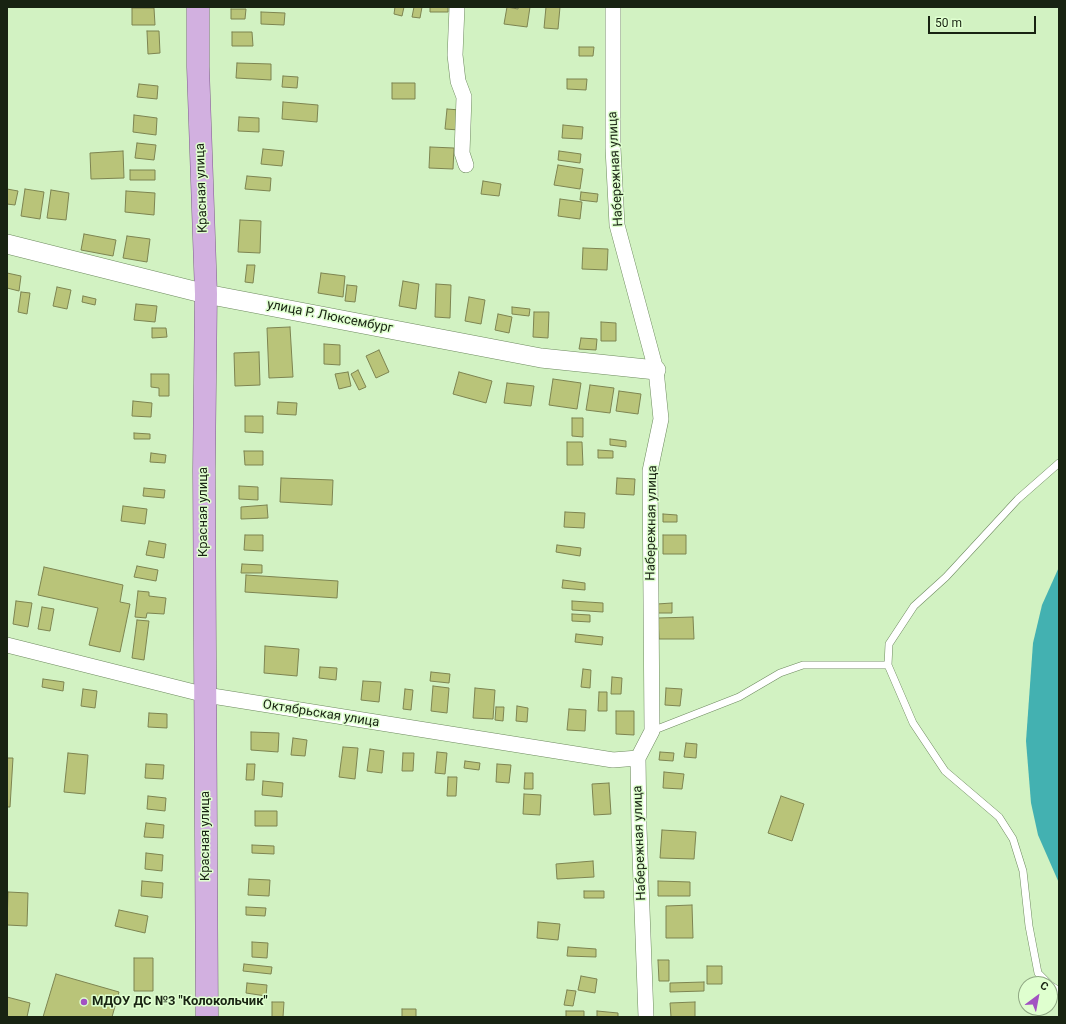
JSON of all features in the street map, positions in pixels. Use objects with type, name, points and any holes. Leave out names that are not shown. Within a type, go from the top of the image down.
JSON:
[{"type":"main road","name":"Красная улица","points":[[198,7],[198,67],[206,294],[204,470],[207,1017]]},
{"type":"street","points":[[457,7],[455,55],[458,81],[464,97],[462,153],[466,165]]},
{"type":"street","name":"Набережная улица","points":[[613,7],[613,148],[617,225],[656,370],[662,419],[650,472],[652,731],[638,758],[646,1017]]},
{"type":"street","name":"улица Р. Люксембург","points":[[7,244],[206,294],[541,358],[656,370]]},
{"type":"street","name":"Октябрьская улица","points":[[7,645],[206,695],[613,760],[638,758]]},
{"type":"lane","points":[[1041,976],[1038,973],[1029,926],[1023,871],[1013,839],[999,817],[945,771],[913,723],[888,665],[890,644],[914,606],[946,577],[1018,499],[1059,463]]},
{"type":"lane","points":[[652,731],[739,697],[780,673],[802,665],[888,665]]},
{"type":"water","points":[[1059,567],[1059,883],[1038,835],[1031,803],[1026,741],[1033,643],[1042,605]]},
{"type":"building","points":[[395,7],[404,7],[402,16],[394,14]]},
{"type":"building","points":[[414,7],[422,7],[420,18],[412,17]]},
{"type":"building","points":[[430,7],[448,7],[448,12],[430,12]]},
{"type":"building","points":[[507,7],[518,9],[518,7],[530,7],[527,27],[504,24]]},
{"type":"building","points":[[546,7],[560,7],[558,29],[544,28]]},
{"type":"building","points":[[132,8],[154,8],[155,25],[132,25]]},
{"type":"building","points":[[231,9],[246,9],[245,19],[231,19]]},
{"type":"building","points":[[261,12],[285,13],[284,25],[261,24]]},
{"type":"building","points":[[147,31],[159,31],[160,53],[148,54]]},
{"type":"building","points":[[232,32],[252,32],[253,46],[232,46]]},
{"type":"building","points":[[579,47],[594,47],[593,56],[579,56]]},
{"type":"building","points":[[237,63],[271,64],[271,80],[236,78]]},
{"type":"building","points":[[283,76],[298,77],[297,88],[282,87]]},
{"type":"building","points":[[567,79],[587,79],[586,90],[567,89]]},
{"type":"building","points":[[392,83],[415,83],[415,99],[392,99]]},
{"type":"building","points":[[139,84],[158,86],[157,99],[137,97]]},
{"type":"building","points":[[283,102],[318,105],[317,122],[282,119]]},
{"type":"building","points":[[447,109],[460,110],[459,130],[445,129]]},
{"type":"building","points":[[134,115],[157,118],[156,135],[133,132]]},
{"type":"building","points":[[239,117],[259,118],[259,132],[238,131]]},
{"type":"building","points":[[563,125],[583,127],[582,139],[562,138]]},
{"type":"building","points":[[137,143],[156,145],[154,160],[135,158]]},
{"type":"building","points":[[430,147],[454,148],[453,169],[429,168]]},
{"type":"building","points":[[263,149],[284,151],[282,166],[261,164]]},
{"type":"building","points":[[123,151],[124,178],[91,179],[90,153]]},
{"type":"building","points":[[559,151],[581,154],[580,163],[558,160]]},
{"type":"building","points":[[558,165],[583,169],[580,189],[554,185]]},
{"type":"building","points":[[130,170],[155,170],[155,180],[130,180]]},
{"type":"building","points":[[247,176],[271,178],[270,191],[245,189]]},
{"type":"building","points":[[483,181],[501,184],[499,196],[481,194]]},
{"type":"building","points":[[7,189],[18,191],[15,205],[7,204]]},
{"type":"building","points":[[25,189],[44,192],[40,219],[21,216]]},
{"type":"building","points":[[51,190],[69,193],[66,220],[47,218]]},
{"type":"building","points":[[126,191],[155,193],[154,215],[125,212]]},
{"type":"building","points":[[581,192],[598,194],[597,202],[580,200]]},
{"type":"building","points":[[560,199],[582,202],[580,219],[558,216]]},
{"type":"building","points":[[240,220],[261,221],[260,253],[238,252]]},
{"type":"building","points":[[84,234],[116,240],[113,256],[81,250]]},
{"type":"building","points":[[127,236],[150,239],[147,262],[123,258]]},
{"type":"building","points":[[583,248],[608,249],[607,270],[582,269]]},
{"type":"building","points":[[247,265],[255,265],[253,283],[245,282]]},
{"type":"building","points":[[7,273],[21,276],[19,291],[7,288]]},
{"type":"building","points":[[321,273],[345,276],[343,297],[318,293]]},
{"type":"building","points":[[403,281],[419,284],[416,309],[399,306]]},
{"type":"building","points":[[436,284],[451,285],[450,318],[435,317]]},
{"type":"building","points":[[347,285],[357,286],[355,302],[345,301]]},
{"type":"building","points":[[57,287],[71,290],[67,309],[53,306]]},
{"type":"building","points":[[21,292],[30,293],[27,314],[18,312]]},
{"type":"building","points":[[83,296],[96,299],[95,305],[82,302]]},
{"type":"building","points":[[469,297],[485,300],[481,324],[465,321]]},
{"type":"building","points":[[136,304],[157,306],[155,322],[134,320]]},
{"type":"building","points":[[512,307],[530,309],[529,316],[512,314]]},
{"type":"building","points":[[534,312],[549,312],[548,338],[533,337]]},
{"type":"building","points":[[498,314],[512,317],[509,333],[495,330]]},
{"type":"building","points":[[601,322],[616,323],[616,341],[601,341]]},
{"type":"building","points":[[290,327],[293,377],[269,378],[267,328]]},
{"type":"building","points":[[152,328],[166,328],[167,337],[152,338]]},
{"type":"building","points":[[581,338],[597,339],[596,350],[579,349]]},
{"type":"building","points":[[324,344],[340,345],[340,365],[324,364]]},
{"type":"building","points":[[379,350],[389,372],[376,378],[366,356]]},
{"type":"building","points":[[259,352],[260,385],[235,386],[234,353]]},
{"type":"building","points":[[358,370],[366,387],[359,390],[351,374]]},
{"type":"building","points":[[348,372],[351,386],[339,389],[335,374]]},
{"type":"building","points":[[459,372],[492,381],[486,403],[453,394]]},
{"type":"building","points":[[151,374],[169,374],[169,396],[159,396],[159,388],[151,387]]},
{"type":"building","points":[[553,379],[581,383],[577,409],[549,405]]},
{"type":"building","points":[[507,383],[534,386],[531,406],[504,403]]},
{"type":"building","points":[[590,385],[614,388],[610,413],[586,410]]},
{"type":"building","points":[[619,391],[641,394],[638,414],[616,411]]},
{"type":"building","points":[[133,401],[152,403],[151,417],[132,416]]},
{"type":"building","points":[[278,402],[297,403],[296,415],[277,414]]},
{"type":"building","points":[[245,416],[263,416],[263,433],[245,432]]},
{"type":"building","points":[[572,418],[583,418],[583,437],[572,436]]},
{"type":"building","points":[[134,433],[150,434],[150,439],[134,439]]},
{"type":"building","points":[[610,439],[626,441],[626,447],[610,445]]},
{"type":"building","points":[[567,442],[582,442],[583,465],[567,465]]},
{"type":"building","points":[[598,450],[613,451],[613,458],[598,458]]},
{"type":"building","points":[[244,451],[263,451],[263,465],[245,465]]},
{"type":"building","points":[[151,453],[166,455],[165,463],[150,462]]},
{"type":"building","points":[[281,478],[333,480],[332,505],[280,502]]},
{"type":"building","points":[[617,478],[635,479],[634,495],[616,494]]},
{"type":"building","points":[[239,486],[258,487],[258,500],[239,499]]},
{"type":"building","points":[[144,488],[165,490],[164,498],[143,496]]},
{"type":"building","points":[[267,505],[268,518],[241,519],[241,507]]},
{"type":"building","points":[[123,506],[147,509],[145,524],[121,521]]},
{"type":"building","points":[[565,512],[585,513],[584,528],[564,527]]},
{"type":"building","points":[[663,514],[677,515],[677,522],[663,522]]},
{"type":"building","points":[[245,535],[263,535],[263,551],[244,550]]},
{"type":"building","points":[[663,535],[686,535],[686,554],[663,554]]},
{"type":"building","points":[[149,541],[166,544],[164,558],[146,555]]},
{"type":"building","points":[[557,545],[581,548],[580,556],[556,552]]},
{"type":"building","points":[[242,564],[262,565],[262,573],[241,573]]},
{"type":"building","points":[[137,566],[158,570],[156,581],[134,577]]},
{"type":"building","points":[[44,567],[123,585],[120,602],[130,604],[120,652],[89,645],[98,608],[38,595]]},
{"type":"building","points":[[246,575],[338,581],[337,598],[245,592]]},
{"type":"building","points":[[563,580],[585,583],[585,590],[562,588]]},
{"type":"building","points":[[138,591],[149,592],[149,596],[166,598],[164,614],[147,613],[146,618],[135,617]]},
{"type":"building","points":[[16,601],[32,603],[28,627],[13,624]]},
{"type":"building","points":[[572,601],[603,603],[603,612],[572,610]]},
{"type":"building","points":[[672,603],[672,613],[657,613],[657,604]]},
{"type":"building","points":[[42,607],[54,609],[50,631],[38,629]]},
{"type":"building","points":[[572,614],[590,615],[590,622],[572,621]]},
{"type":"building","points":[[693,617],[694,639],[659,639],[658,618]]},
{"type":"building","points":[[137,620],[149,621],[144,660],[132,658]]},
{"type":"building","points":[[576,634],[603,637],[602,645],[575,642]]},
{"type":"building","points":[[265,646],[299,649],[297,676],[264,673]]},
{"type":"building","points":[[320,667],[337,668],[336,680],[319,678]]},
{"type":"building","points":[[583,669],[591,670],[590,688],[581,687]]},
{"type":"building","points":[[431,672],[450,674],[449,683],[430,681]]},
{"type":"building","points":[[612,677],[622,678],[621,694],[611,694]]},
{"type":"building","points":[[43,679],[64,682],[63,691],[42,687]]},
{"type":"building","points":[[363,681],[381,682],[379,702],[361,700]]},
{"type":"building","points":[[433,686],[449,688],[447,713],[431,711]]},
{"type":"building","points":[[475,688],[495,690],[493,719],[473,718]]},
{"type":"building","points":[[666,688],[682,689],[680,706],[665,705]]},
{"type":"building","points":[[83,689],[97,691],[95,708],[81,706]]},
{"type":"building","points":[[405,689],[413,690],[411,710],[403,709]]},
{"type":"building","points":[[599,692],[607,692],[607,711],[598,711]]},
{"type":"building","points":[[517,706],[528,708],[527,722],[516,721]]},
{"type":"building","points":[[496,707],[504,707],[503,721],[495,720]]},
{"type":"building","points":[[569,709],[586,710],[585,731],[567,730]]},
{"type":"building","points":[[616,711],[634,711],[634,735],[616,734]]},
{"type":"building","points":[[149,713],[167,714],[167,728],[148,727]]},
{"type":"building","points":[[251,732],[279,733],[278,752],[251,750]]},
{"type":"building","points":[[293,738],[307,740],[305,756],[291,755]]},
{"type":"building","points":[[686,743],[697,744],[696,758],[684,757]]},
{"type":"building","points":[[343,747],[358,748],[355,779],[339,777]]},
{"type":"building","points":[[370,749],[384,751],[382,773],[367,771]]},
{"type":"building","points":[[437,752],[447,753],[445,774],[435,773]]},
{"type":"building","points":[[660,752],[674,753],[673,761],[659,760]]},
{"type":"building","points":[[68,753],[88,755],[85,794],[64,792]]},
{"type":"building","points":[[403,753],[414,753],[413,771],[402,771]]},
{"type":"building","points":[[7,758],[13,758],[10,807],[7,807]]},
{"type":"building","points":[[465,761],[480,763],[479,770],[464,768]]},
{"type":"building","points":[[146,764],[164,765],[163,779],[145,778]]},
{"type":"building","points":[[247,764],[255,764],[254,780],[246,780]]},
{"type":"building","points":[[497,764],[511,765],[509,783],[496,782]]},
{"type":"building","points":[[664,772],[684,774],[682,789],[663,788]]},
{"type":"building","points":[[525,773],[533,773],[533,789],[524,789]]},
{"type":"building","points":[[448,777],[457,777],[456,796],[447,796]]},
{"type":"building","points":[[263,781],[283,783],[282,797],[262,795]]},
{"type":"building","points":[[609,783],[611,814],[594,815],[592,784]]},
{"type":"building","points":[[524,794],[541,795],[540,815],[523,814]]},
{"type":"building","points":[[148,796],[166,798],[165,811],[147,809]]},
{"type":"building","points":[[781,796],[804,804],[792,841],[768,833]]},
{"type":"building","points":[[255,811],[277,811],[277,826],[255,826]]},
{"type":"building","points":[[146,823],[164,825],[163,838],[144,837]]},
{"type":"building","points":[[662,830],[696,832],[694,859],[660,858]]},
{"type":"building","points":[[252,845],[274,846],[274,854],[252,853]]},
{"type":"building","points":[[146,853],[163,855],[162,871],[145,869]]},
{"type":"building","points":[[593,861],[594,877],[557,879],[556,864]]},
{"type":"building","points":[[249,879],[270,880],[269,896],[248,895]]},
{"type":"building","points":[[142,881],[163,883],[162,898],[141,896]]},
{"type":"building","points":[[658,881],[690,882],[690,896],[658,896]]},
{"type":"building","points":[[584,891],[604,891],[604,898],[584,898]]},
{"type":"building","points":[[8,892],[28,893],[27,926],[7,925]]},
{"type":"building","points":[[692,905],[693,938],[666,938],[666,906]]},
{"type":"building","points":[[246,907],[266,908],[265,916],[246,915]]},
{"type":"building","points":[[119,910],[148,916],[145,933],[115,926]]},
{"type":"building","points":[[538,922],[560,924],[558,940],[537,938]]},
{"type":"building","points":[[252,942],[268,943],[267,958],[252,957]]},
{"type":"building","points":[[568,947],[596,949],[596,957],[567,956]]},
{"type":"building","points":[[134,958],[153,958],[153,991],[134,991]]},
{"type":"building","points":[[658,960],[669,960],[669,981],[659,981]]},
{"type":"building","points":[[244,964],[272,967],[271,974],[243,971]]},
{"type":"building","points":[[707,966],[722,966],[722,984],[707,984]]},
{"type":"building","points":[[56,974],[119,992],[112,1017],[43,1017]]},
{"type":"building","points":[[581,976],[597,979],[595,993],[578,990]]},
{"type":"building","points":[[704,982],[704,991],[670,992],[670,983]]},
{"type":"building","points":[[247,983],[267,985],[266,996],[246,993]]},
{"type":"building","points":[[567,990],[576,991],[573,1006],[564,1005]]},
{"type":"building","points":[[7,997],[30,1003],[27,1017],[7,1017]]},
{"type":"building","points":[[272,1002],[284,1002],[283,1017],[272,1017]]},
{"type":"building","points":[[695,1002],[695,1017],[671,1017],[670,1003]]},
{"type":"building","points":[[402,1009],[416,1009],[416,1017],[402,1017]]},
{"type":"building","points":[[566,1011],[584,1011],[584,1017],[566,1017]]},
{"type":"building","points":[[597,1011],[618,1013],[618,1017],[597,1017]]},
{"type":"place","name":"МДОУ ДС №3 \"Колокольчик\"","points":[[84,1002]]}]
